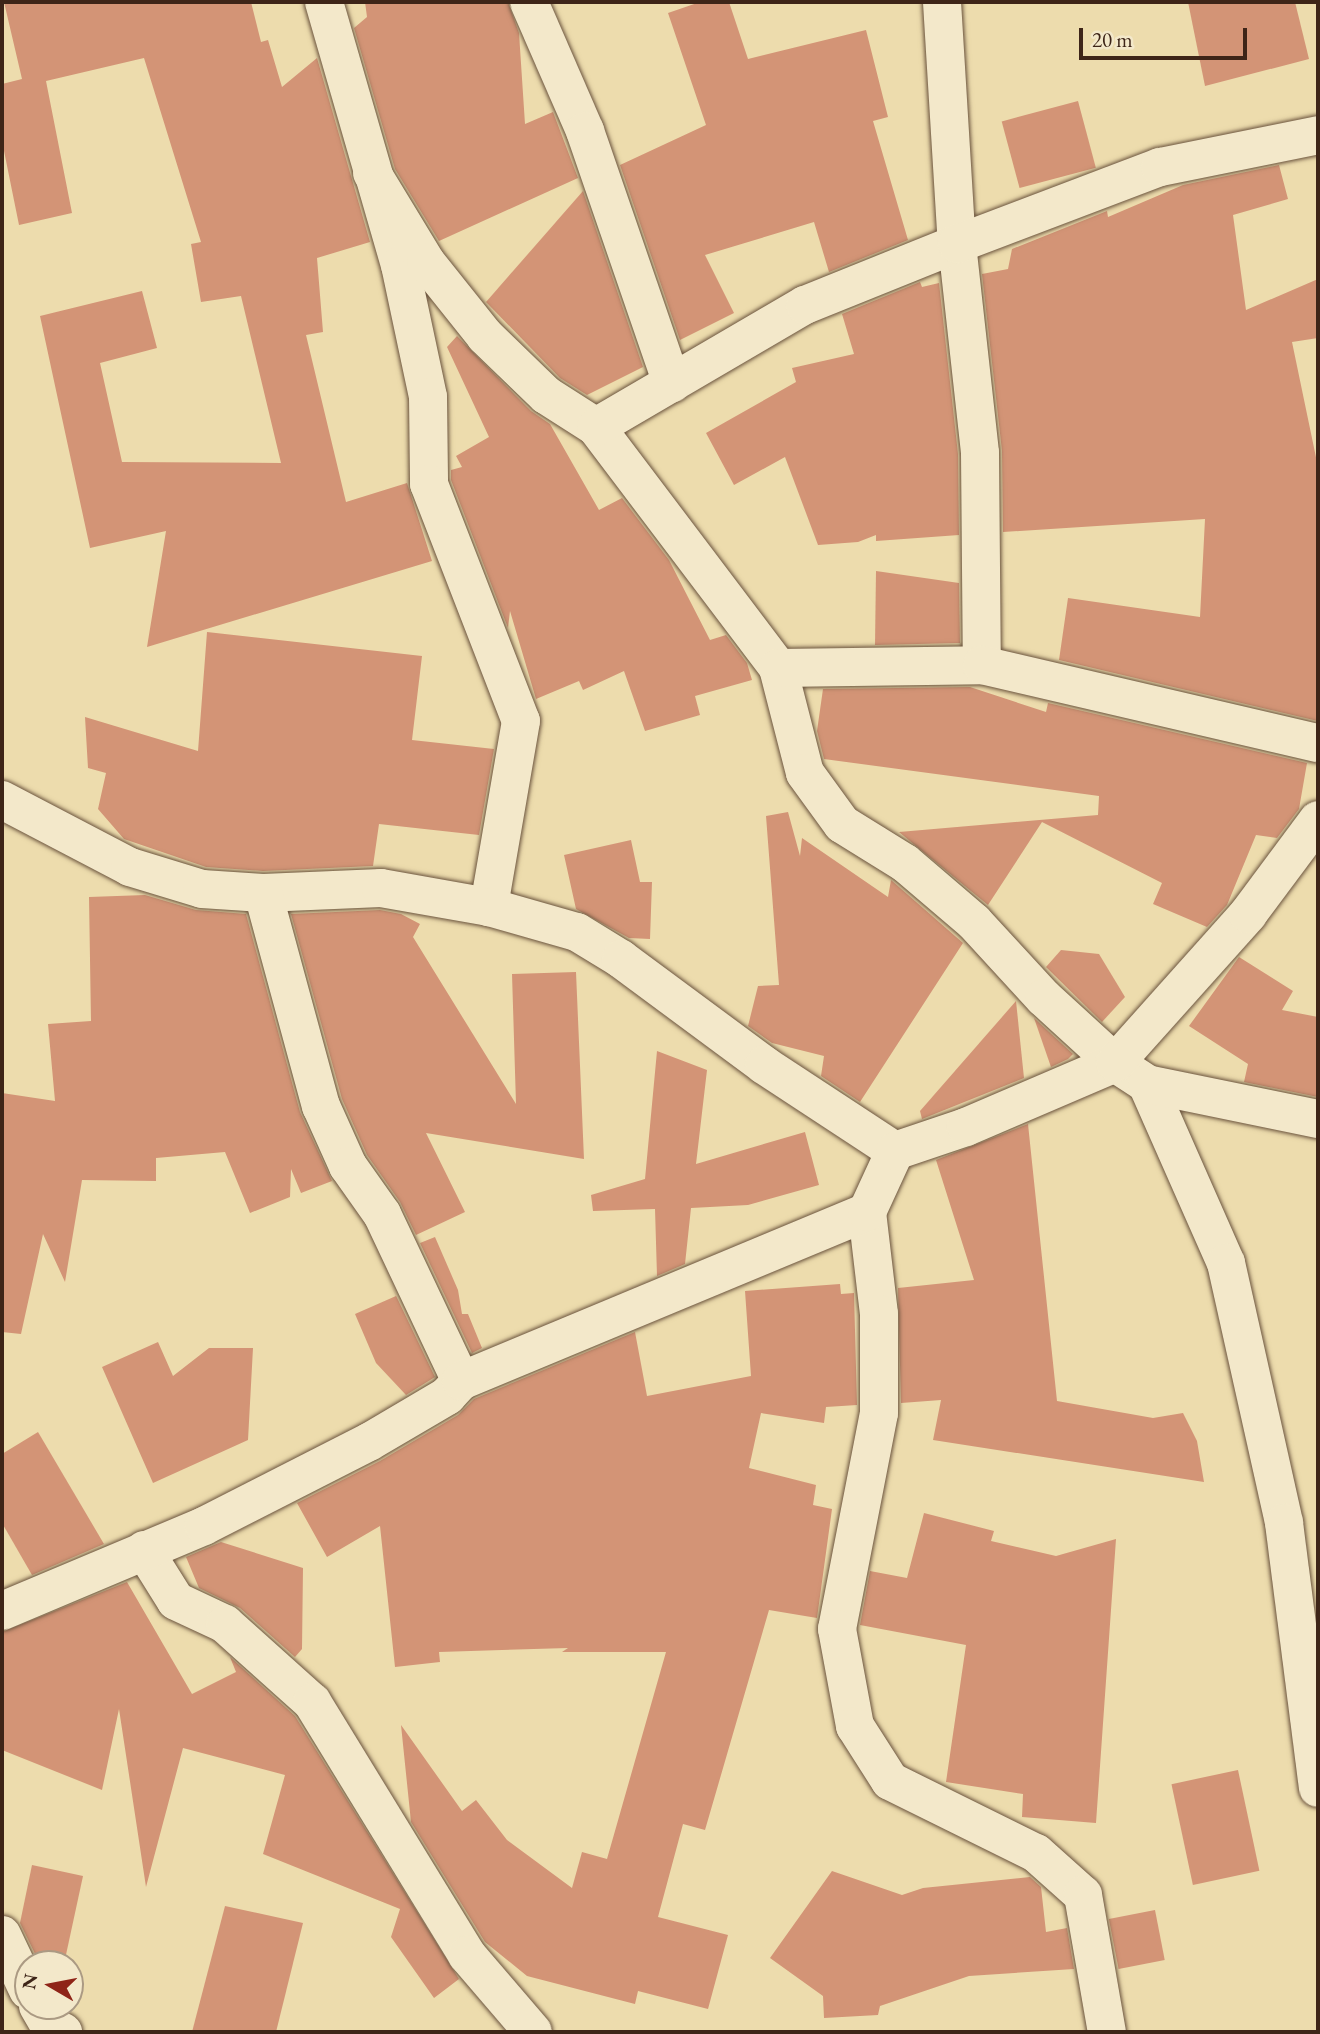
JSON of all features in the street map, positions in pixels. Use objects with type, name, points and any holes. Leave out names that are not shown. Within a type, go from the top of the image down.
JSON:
[{"type":"street","points":[[324,2],[400,265],[428,397],[429,484],[521,721],[489,907]]},
{"type":"street","points":[[529,2],[585,131],[672,383]]},
{"type":"street","points":[[942,2],[957,244],[980,453],[982,665]]},
{"type":"street","points":[[596,427],[806,305],[1160,167],[1318,135]]},
{"type":"street","points":[[372,173],[426,262],[485,336],[546,395],[596,427],[778,668],[805,772],[842,824],[905,863],[974,922],[1044,998],[1115,1063],[1147,1084],[1318,1119]]},
{"type":"street","points":[[778,668],[982,665],[1318,743]]},
{"type":"street","points":[[2,800],[130,867],[202,889],[263,893],[381,888],[489,907],[588,939],[764,1065],[895,1151]]},
{"type":"street","points":[[1107,2032],[1083,1895],[1036,1853],[890,1781],[855,1726],[837,1629],[879,1413],[879,1314],[867,1212],[895,1151],[966,1127],[1115,1063],[1248,914],[1318,820]]},
{"type":"street","points":[[263,893],[321,1106],[348,1166],[382,1214],[461,1381]]},
{"type":"street","points":[[1147,1084],[1226,1263],[1284,1523],[1318,1788]]},
{"type":"street","points":[[2,1611],[204,1526],[369,1442],[447,1396],[461,1381],[867,1212]]},
{"type":"street","points":[[1284,1523],[1318,1542]]},
{"type":"street","points":[[144,1550],[176,1601],[226,1624],[312,1702],[467,1955],[533,2032]]},
{"type":"street","points":[[2,1935],[14,1960]]},
{"type":"street","points":[[46,2020],[49,2025],[63,2032]]},
{"type":"building","points":[[4,2],[251,2],[261,42],[268,40],[282,87],[317,58],[370,242],[317,258],[323,332],[306,335],[346,502],[407,483],[432,561],[147,647],[166,531],[90,548],[40,316],[142,291],[157,348],[100,363],[122,462],[281,463],[241,296],[201,302],[191,244],[201,242],[144,58],[46,81],[72,213],[19,225],[2,141],[2,84],[22,79]]},
{"type":"building","points":[[365,2],[508,2],[519,33],[525,124],[553,112],[578,178],[439,241],[395,169],[354,28],[367,17]]},
{"type":"building","points":[[700,2],[729,2],[748,59],[866,30],[888,117],[873,121],[908,240],[829,272],[814,222],[705,255],[734,313],[680,340],[620,165],[706,125],[668,13]]},
{"type":"building","points":[[1188,2],[1295,2],[1309,59],[1205,86]]},
{"type":"building","points":[[1078,101],[1096,168],[1020,188],[1002,121]]},
{"type":"building","points":[[1279,165],[1288,199],[1233,215],[1246,310],[1318,279],[1318,338],[1292,342],[1318,467],[1318,721],[1059,660],[1068,598],[1200,617],[1205,519],[1003,532],[1002,451],[982,274],[1008,269],[1012,249],[1107,211],[1108,217],[1183,185]]},
{"type":"building","points":[[583,191],[643,367],[587,395],[560,378],[486,302]]},
{"type":"building","points":[[920,282],[922,287],[939,283],[958,454],[959,535],[876,541],[876,535],[858,542],[818,545],[785,457],[734,485],[706,433],[796,382],[792,368],[854,354],[842,314]]},
{"type":"building","points":[[457,336],[531,411],[550,424],[599,510],[622,498],[669,560],[710,640],[726,635],[747,663],[752,680],[695,696],[700,715],[645,731],[624,671],[583,690],[579,681],[536,699],[510,611],[508,628],[451,480],[451,470],[462,467],[456,456],[489,437],[447,347]]},
{"type":"building","points":[[876,571],[959,583],[960,643],[875,645]]},
{"type":"building","points":[[207,632],[422,656],[412,740],[494,749],[479,835],[379,824],[373,866],[263,871],[206,867],[124,839],[98,809],[106,773],[88,768],[85,717],[198,751]]},
{"type":"building","points":[[970,687],[1046,712],[1048,703],[1307,763],[1299,809],[1277,838],[1256,835],[1227,905],[1207,927],[1153,904],[1162,883],[1042,822],[988,905],[899,832],[1098,815],[1099,796],[824,759],[817,731],[823,689]]},
{"type":"building","points":[[788,812],[800,856],[802,838],[888,897],[891,880],[963,943],[860,1102],[821,1076],[824,1056],[772,1043],[748,1026],[758,986],[779,985],[766,816]]},
{"type":"building","points":[[631,840],[640,882],[652,882],[650,939],[629,938],[576,909],[564,855]]},
{"type":"building","points":[[145,895],[196,910],[246,914],[300,1112],[332,1181],[301,1193],[291,1169],[290,1197],[250,1213],[225,1152],[156,1158],[156,1181],[82,1180],[65,1282],[43,1234],[21,1334],[2,1332],[2,1093],[55,1101],[48,1024],[91,1021],[89,897]]},
{"type":"building","points":[[380,910],[401,914],[420,924],[413,937],[516,1104],[512,974],[576,972],[584,1159],[426,1133],[465,1212],[416,1235],[400,1202],[367,1155],[342,1099],[291,914]]},
{"type":"building","points":[[1061,950],[1099,954],[1125,997],[1102,1022],[1046,967]]},
{"type":"building","points":[[1239,957],[1293,991],[1282,1010],[1318,1017],[1318,1097],[1244,1082],[1248,1064],[1189,1026]]},
{"type":"building","points":[[1016,1001],[1024,1078],[922,1119],[920,1111]]},
{"type":"building","points":[[1034,1018],[1073,1054],[1068,1059],[1051,1067]]},
{"type":"building","points":[[657,1051],[707,1070],[696,1164],[805,1132],[819,1185],[748,1205],[691,1208],[685,1264],[657,1276],[655,1209],[593,1211],[591,1195],[645,1179]]},
{"type":"building","points":[[1028,1124],[1057,1401],[1153,1418],[1183,1413],[1197,1441],[1204,1482],[933,1440],[941,1400],[901,1403],[898,1288],[974,1280],[936,1160]]},
{"type":"building","points":[[435,1237],[458,1290],[462,1314],[468,1314],[482,1348],[472,1353],[420,1243]]},
{"type":"building","points":[[388,1279],[435,1377],[406,1395],[376,1363],[355,1314],[396,1296]]},
{"type":"building","points":[[840,1284],[841,1294],[854,1293],[857,1405],[826,1407],[824,1423],[761,1413],[749,1468],[816,1485],[813,1505],[832,1509],[817,1618],[769,1610],[705,1830],[683,1824],[658,1917],[728,1935],[708,2009],[638,1991],[635,2004],[527,1976],[485,1942],[411,1822],[401,1725],[462,1811],[476,1800],[507,1840],[572,1888],[582,1852],[607,1859],[666,1652],[562,1652],[568,1648],[439,1652],[440,1662],[395,1667],[380,1526],[327,1557],[297,1503],[380,1461],[458,1415],[474,1399],[635,1332],[647,1396],[751,1376],[745,1291]]},
{"type":"building","points":[[158,1342],[173,1376],[209,1348],[253,1348],[248,1440],[153,1483],[102,1367]]},
{"type":"building","points":[[38,1432],[104,1544],[32,1575],[2,1523],[2,1454]]},
{"type":"building","points":[[924,1513],[994,1531],[991,1541],[1056,1556],[1116,1539],[1096,1823],[1022,1817],[1023,1794],[946,1782],[966,1645],[860,1625],[870,1571],[907,1578]]},
{"type":"building","points":[[221,1542],[303,1568],[302,1649],[295,1657],[240,1608],[199,1588],[186,1557]]},
{"type":"building","points":[[127,1582],[192,1694],[236,1672],[230,1657],[295,1716],[459,1979],[434,1998],[391,1937],[400,1909],[263,1854],[285,1775],[183,1748],[146,1887],[119,1709],[102,1790],[2,1750],[2,1632]]},
{"type":"building","points":[[1238,1770],[1259,1871],[1193,1885],[1171,1784]]},
{"type":"building","points":[[32,1865],[83,1876],[67,1950],[33,1950],[20,1923]]},
{"type":"building","points":[[832,1871],[902,1895],[923,1888],[1030,1877],[1041,1887],[1046,1932],[1067,1928],[1074,1969],[969,1976],[880,2006],[878,2015],[824,2018],[823,1996],[770,1958]]},
{"type":"building","points":[[225,1906],[303,1923],[276,2032],[192,2032]]},
{"type":"building","points":[[1155,1910],[1165,1960],[1119,1969],[1109,1919]]}]
